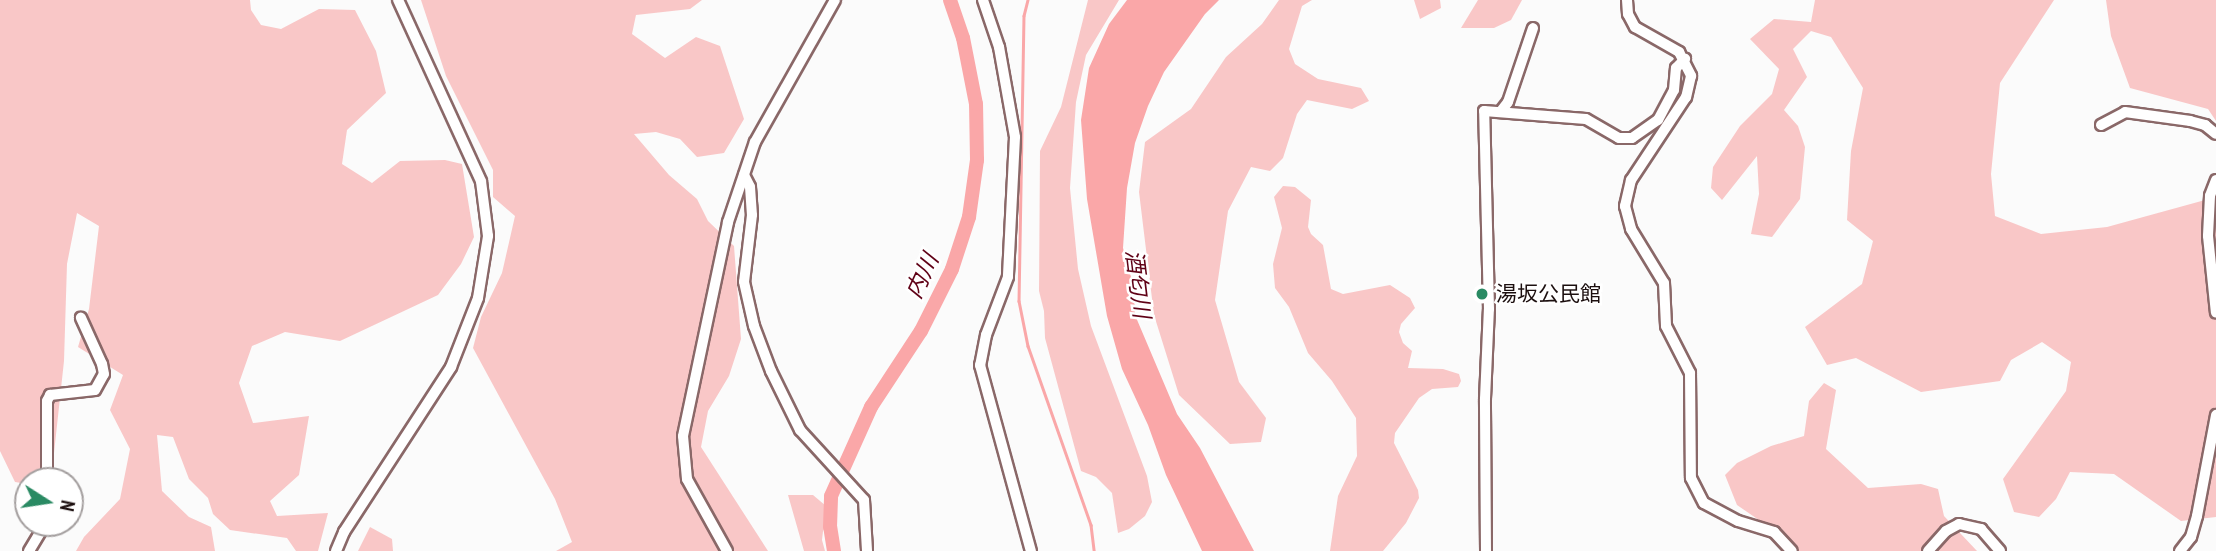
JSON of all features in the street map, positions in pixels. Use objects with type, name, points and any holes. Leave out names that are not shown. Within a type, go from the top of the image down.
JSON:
[{"type":"street","points":[[336,551],[344,532],[452,367],[478,298],[488,236],[481,181],[398,0]]},
{"type":"street","points":[[727,551],[687,479],[683,436],[728,222],[755,142],[835,0]]},
{"type":"street","points":[[984,0],[999,47],[1015,137],[1008,277],[986,335],[980,365],[1031,551]]},
{"type":"street","points":[[1627,0],[1628,14],[1635,27],[1670,45],[1685,59],[1691,71],[1689,90],[1631,180],[1626,214],[1631,229],[1664,283],[1666,326],[1690,373],[1691,478],[1703,503],[1774,533],[1792,551]]},
{"type":"street","points":[[1501,111],[1508,102],[1533,28]]},
{"type":"street","points":[[1486,551],[1485,399],[1489,336],[1484,111],[1586,119],[1619,138],[1632,138],[1658,120],[1674,90],[1676,68],[1685,59]]},
{"type":"street","points":[[2101,125],[2125,112],[2190,121],[2205,125],[2216,134]]},
{"type":"street","points":[[744,175],[750,187],[752,215],[744,282],[754,326],[771,371],[800,430],[864,500],[867,551]]},
{"type":"street","points":[[2216,180],[2210,197],[2208,236],[2216,313]]},
{"type":"street","points":[[47,467],[47,401],[50,395],[95,390],[104,374],[81,318]]},
{"type":"street","points":[[2180,551],[2191,537],[2197,516],[2216,415]]},
{"type":"street","points":[[1928,551],[1946,531],[1959,524],[1981,528],[2000,551]]},
{"type":"shaded area","points":[[0,0],[250,0],[251,10],[261,25],[281,29],[319,9],[355,10],[376,51],[386,93],[347,130],[342,164],[372,183],[400,161],[445,160],[462,164],[474,237],[461,264],[438,295],[340,341],[285,332],[252,346],[239,383],[253,423],[309,416],[299,475],[270,501],[277,516],[328,513],[318,551],[296,551],[287,538],[230,530],[213,514],[208,498],[189,479],[173,437],[157,435],[162,491],[189,517],[211,527],[215,551],[76,551],[84,537],[120,499],[130,449],[110,410],[123,375],[78,347],[89,309],[99,226],[77,213],[67,264],[64,361],[54,453],[46,467],[14,467],[14,480],[0,451]]},
{"type":"shaded area","points":[[421,0],[702,0],[690,9],[636,15],[632,34],[665,58],[696,37],[720,46],[744,119],[724,153],[697,157],[680,139],[656,132],[634,134],[669,175],[697,199],[708,221],[734,246],[741,339],[729,376],[708,411],[701,447],[768,551],[556,551],[572,542],[555,499],[473,348],[481,317],[502,273],[515,216],[493,197],[493,170],[446,76]]},
{"type":"shaded area","points":[[1088,0],[1119,0],[1086,55],[1076,102],[1070,188],[1078,269],[1091,326],[1147,476],[1152,502],[1145,516],[1129,529],[1118,533],[1112,493],[1096,477],[1081,471],[1045,338],[1044,311],[1039,291],[1040,151],[1061,107]]},
{"type":"shaded area","points":[[1127,0],[1219,0],[1205,14],[1164,72],[1148,106],[1135,143],[1127,188],[1123,248],[1134,288],[1135,315],[1177,414],[1200,448],[1254,551],[1202,551],[1166,475],[1148,425],[1122,369],[1107,316],[1087,199],[1081,120],[1089,68],[1109,24]]},
{"type":"shaded area","points":[[1279,0],[1312,0],[1302,6],[1289,49],[1295,64],[1318,79],[1361,88],[1369,101],[1352,109],[1307,100],[1297,114],[1283,158],[1270,171],[1251,167],[1228,211],[1215,300],[1239,382],[1266,418],[1261,442],[1230,444],[1179,395],[1154,315],[1139,192],[1145,142],[1191,109],[1226,57],[1262,24]]},
{"type":"shaded area","points":[[1414,0],[1440,0],[1441,8],[1420,19]]},
{"type":"shaded area","points":[[1478,0],[1522,0],[1511,20],[1494,28],[1461,28]]},
{"type":"shaded area","points":[[1815,0],[2054,0],[2000,83],[1991,174],[1995,216],[2041,234],[2107,227],[2216,197],[2216,517],[2181,521],[2114,474],[2070,472],[2056,499],[2039,517],[2014,512],[2003,479],[2066,391],[2071,362],[2042,342],[2011,360],[2000,381],[1921,392],[1856,358],[1827,365],[1805,327],[1862,284],[1873,241],[1847,220],[1851,151],[1863,88],[1831,37],[1811,31],[1793,49],[1807,77],[1784,110],[1798,126],[1805,147],[1800,199],[1772,237],[1751,234],[1759,194],[1757,156],[1722,200],[1711,188],[1713,167],[1740,126],[1772,94],[1779,69],[1750,39],[1774,19],[1811,22]]},
{"type":"shaded area","points":[[2106,0],[2216,0],[2216,121],[2208,109],[2130,88],[2111,36]]},
{"type":"shaded area","points":[[1283,186],[1295,187],[1311,200],[1308,227],[1311,234],[1323,245],[1331,289],[1343,294],[1390,285],[1410,298],[1415,308],[1401,324],[1399,332],[1403,343],[1412,351],[1408,368],[1443,369],[1459,374],[1461,381],[1458,387],[1432,389],[1419,398],[1395,433],[1394,443],[1418,490],[1419,498],[1406,523],[1383,551],[1330,551],[1338,496],[1357,456],[1356,418],[1332,381],[1308,353],[1289,307],[1275,288],[1273,264],[1282,228],[1274,197]]},
{"type":"shaded area","points":[[1824,383],[1836,390],[1826,449],[1868,488],[1921,484],[1938,489],[1944,516],[1977,551],[1795,551],[1794,544],[1737,505],[1725,475],[1737,463],[1771,446],[1804,436],[1809,401]]},
{"type":"shaded area","points":[[788,495],[813,495],[826,506],[822,540],[825,551],[804,551]]},
{"type":"shaded area","points":[[370,527],[392,539],[393,551],[358,551]]},
{"type":"waterway","name":"内川","points":[[834,551],[830,527],[831,496],[871,407],[921,331],[952,269],[969,217],[977,160],[976,104],[963,38],[950,0]]},
{"type":"waterway","points":[[1028,0],[1024,16],[1019,301],[1028,346],[1091,525],[1094,551]]},
{"type":"place","name":"湯坂公民館","points":[[1482,294]]},
{"type":"water label","name":"酒匂川","points":[[1138,284]]}]
